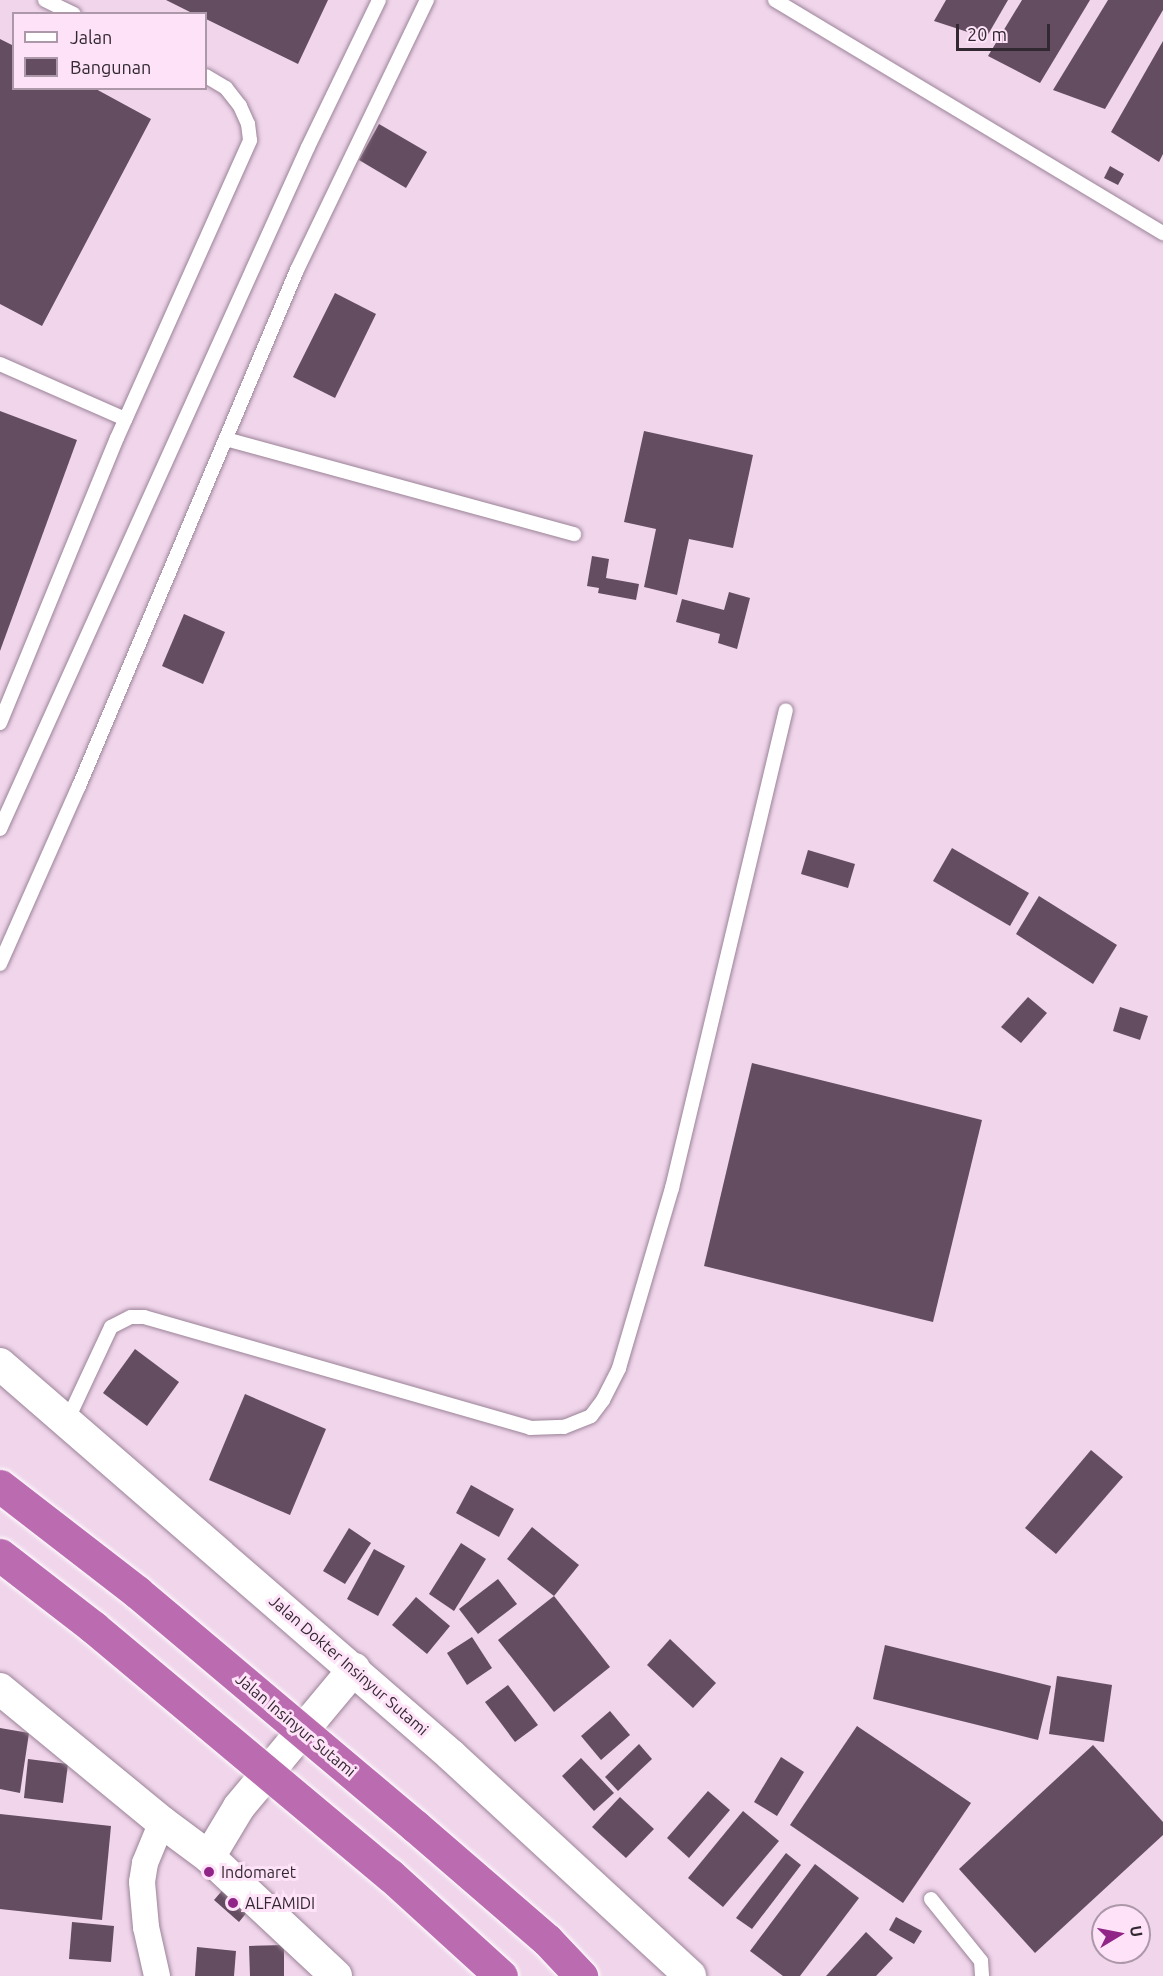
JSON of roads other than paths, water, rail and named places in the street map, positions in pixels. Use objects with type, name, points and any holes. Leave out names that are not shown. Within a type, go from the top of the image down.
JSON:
[{"type":"highway","name":"Jalan Insinyur Sutami","points":[[0,1486],[164,1614],[547,1940],[581,1976]]},
{"type":"highway","points":[[0,1556],[93,1627],[345,1837],[501,1976]]},
{"type":"street","name":"Jalan Dokter Insinyur Sutami","points":[[0,1364],[354,1669],[452,1756],[690,1976]]},
{"type":"street","points":[[209,1857],[239,1808],[354,1669]]},
{"type":"street","points":[[0,1689],[162,1822],[209,1857],[336,1976]]},
{"type":"street","points":[[157,1976],[146,1927],[142,1882],[146,1863],[162,1822]]},
{"type":"lane","points":[[45,0],[70,12]]},
{"type":"lane","points":[[0,829],[308,147],[379,0]]},
{"type":"lane","points":[[0,964],[83,775],[297,270],[427,0]]},
{"type":"lane","points":[[775,0],[1163,233]]},
{"type":"lane","points":[[0,723],[125,419],[250,140],[248,124],[240,106],[226,88],[207,77]]},
{"type":"lane","points":[[0,364],[125,419]]},
{"type":"lane","points":[[226,439],[574,534]]},
{"type":"lane","points":[[67,1421],[111,1327],[131,1317],[167,1324],[530,1428],[564,1428],[591,1416],[603,1400],[620,1368],[672,1188],[786,710]]},
{"type":"lane","points":[[931,1899],[981,1961],[982,1976]]},
{"type":"place","name":"Indomaret","points":[[209,1872]]},
{"type":"place","name":"ALFAMIDI","points":[[233,1903]]}]
